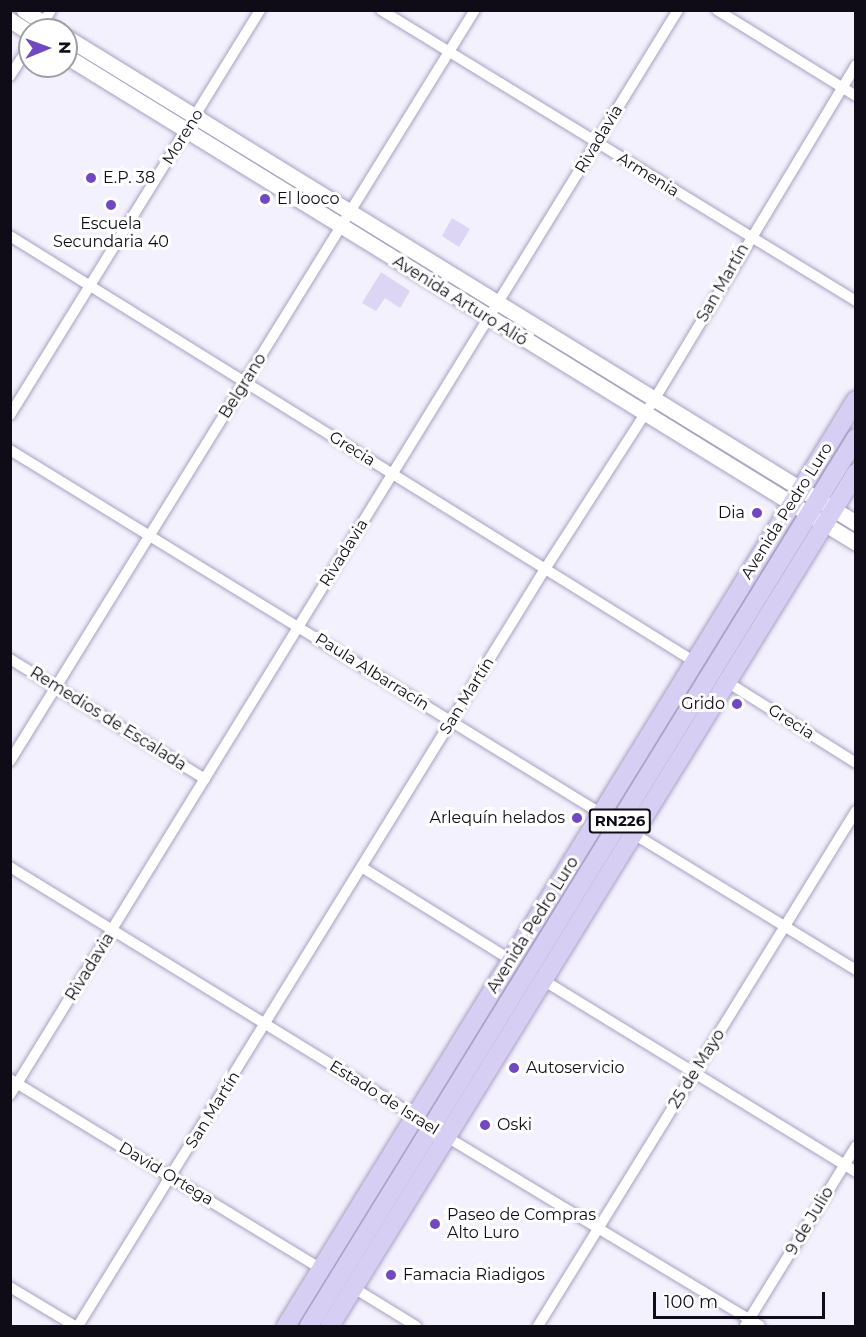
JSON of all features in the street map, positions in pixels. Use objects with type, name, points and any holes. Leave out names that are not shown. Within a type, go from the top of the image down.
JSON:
[{"type":"highway","name":"Avenida Pedro Luro","points":[[286,1326],[855,400]]},
{"type":"highway","name":"Avenida Pedro Luro","points":[[309,1326],[855,438]]},
{"type":"highway","points":[[330,1326],[855,473]]},
{"type":"main road","points":[[24,10],[37,18]]},
{"type":"main road","name":"Avenida Arturo Alió","points":[[78,45],[196,116],[490,321],[645,413],[796,496]]},
{"type":"main road","name":"Avenida Arturo Alió","points":[[78,64],[186,132],[500,306],[654,400],[813,507],[829,516],[855,523]]},
{"type":"main road","name":"Avenida Arturo Alió","points":[[829,516],[855,543]]},
{"type":"street","name":"Moreno","points":[[10,415],[260,10]]},
{"type":"street","name":"Armenia","points":[[381,10],[855,301]]},
{"type":"street","name":"Belgrano","points":[[10,761],[475,10]]},
{"type":"street","name":"Rivadavia","points":[[10,1095],[14,1082],[112,930],[393,474],[500,306],[678,10]]},
{"type":"street","points":[[717,10],[855,96]]},
{"type":"street","name":"San Martín","points":[[77,1326],[363,868],[545,569],[654,400],[855,65]]},
{"type":"street","name":"Grecia","points":[[10,236],[695,662]]},
{"type":"street","name":"Paula Albarracín","points":[[10,450],[855,970]]},
{"type":"street","name":"Remedios de Escalada","points":[[10,659],[205,779]]},
{"type":"street","name":"Grecia","points":[[727,682],[855,763]]},
{"type":"street","name":"25 de Mayo","points":[[538,1326],[855,811]]},
{"type":"street","name":"Estado de Israel","points":[[10,867],[747,1323],[760,1326]]},
{"type":"street","points":[[363,868],[511,960]]},
{"type":"street","points":[[543,980],[855,1172]]},
{"type":"street","name":"David Ortega","points":[[14,1082],[321,1269]]},
{"type":"street","name":"9 de Julio","points":[[747,1323],[855,1146]]},
{"type":"street","points":[[10,1287],[77,1326]]},
{"type":"street","points":[[354,1288],[416,1326]]},
{"type":"building","points":[[452,218],[470,229],[459,247],[442,236]]},
{"type":"building","points":[[381,272],[410,291],[400,308],[385,298],[376,311],[362,303]]},
{"type":"place","name":"E.P. 38","points":[[91,178]]},
{"type":"place","name":"El looco","points":[[265,199]]},
{"type":"place","name":"Escuela Secundaria 40","points":[[111,205]]},
{"type":"place","name":"Dia","points":[[757,513]]},
{"type":"place","name":"Grido","points":[[737,704]]},
{"type":"place","name":"Arlequín helados","points":[[577,818]]},
{"type":"place","name":"Autoservicio","points":[[514,1068]]},
{"type":"place","name":"Oski","points":[[485,1125]]},
{"type":"place","name":"Paseo de Compras Alto Luro","points":[[435,1224]]},
{"type":"place","name":"Famacia Riadigos","points":[[391,1275]]}]
